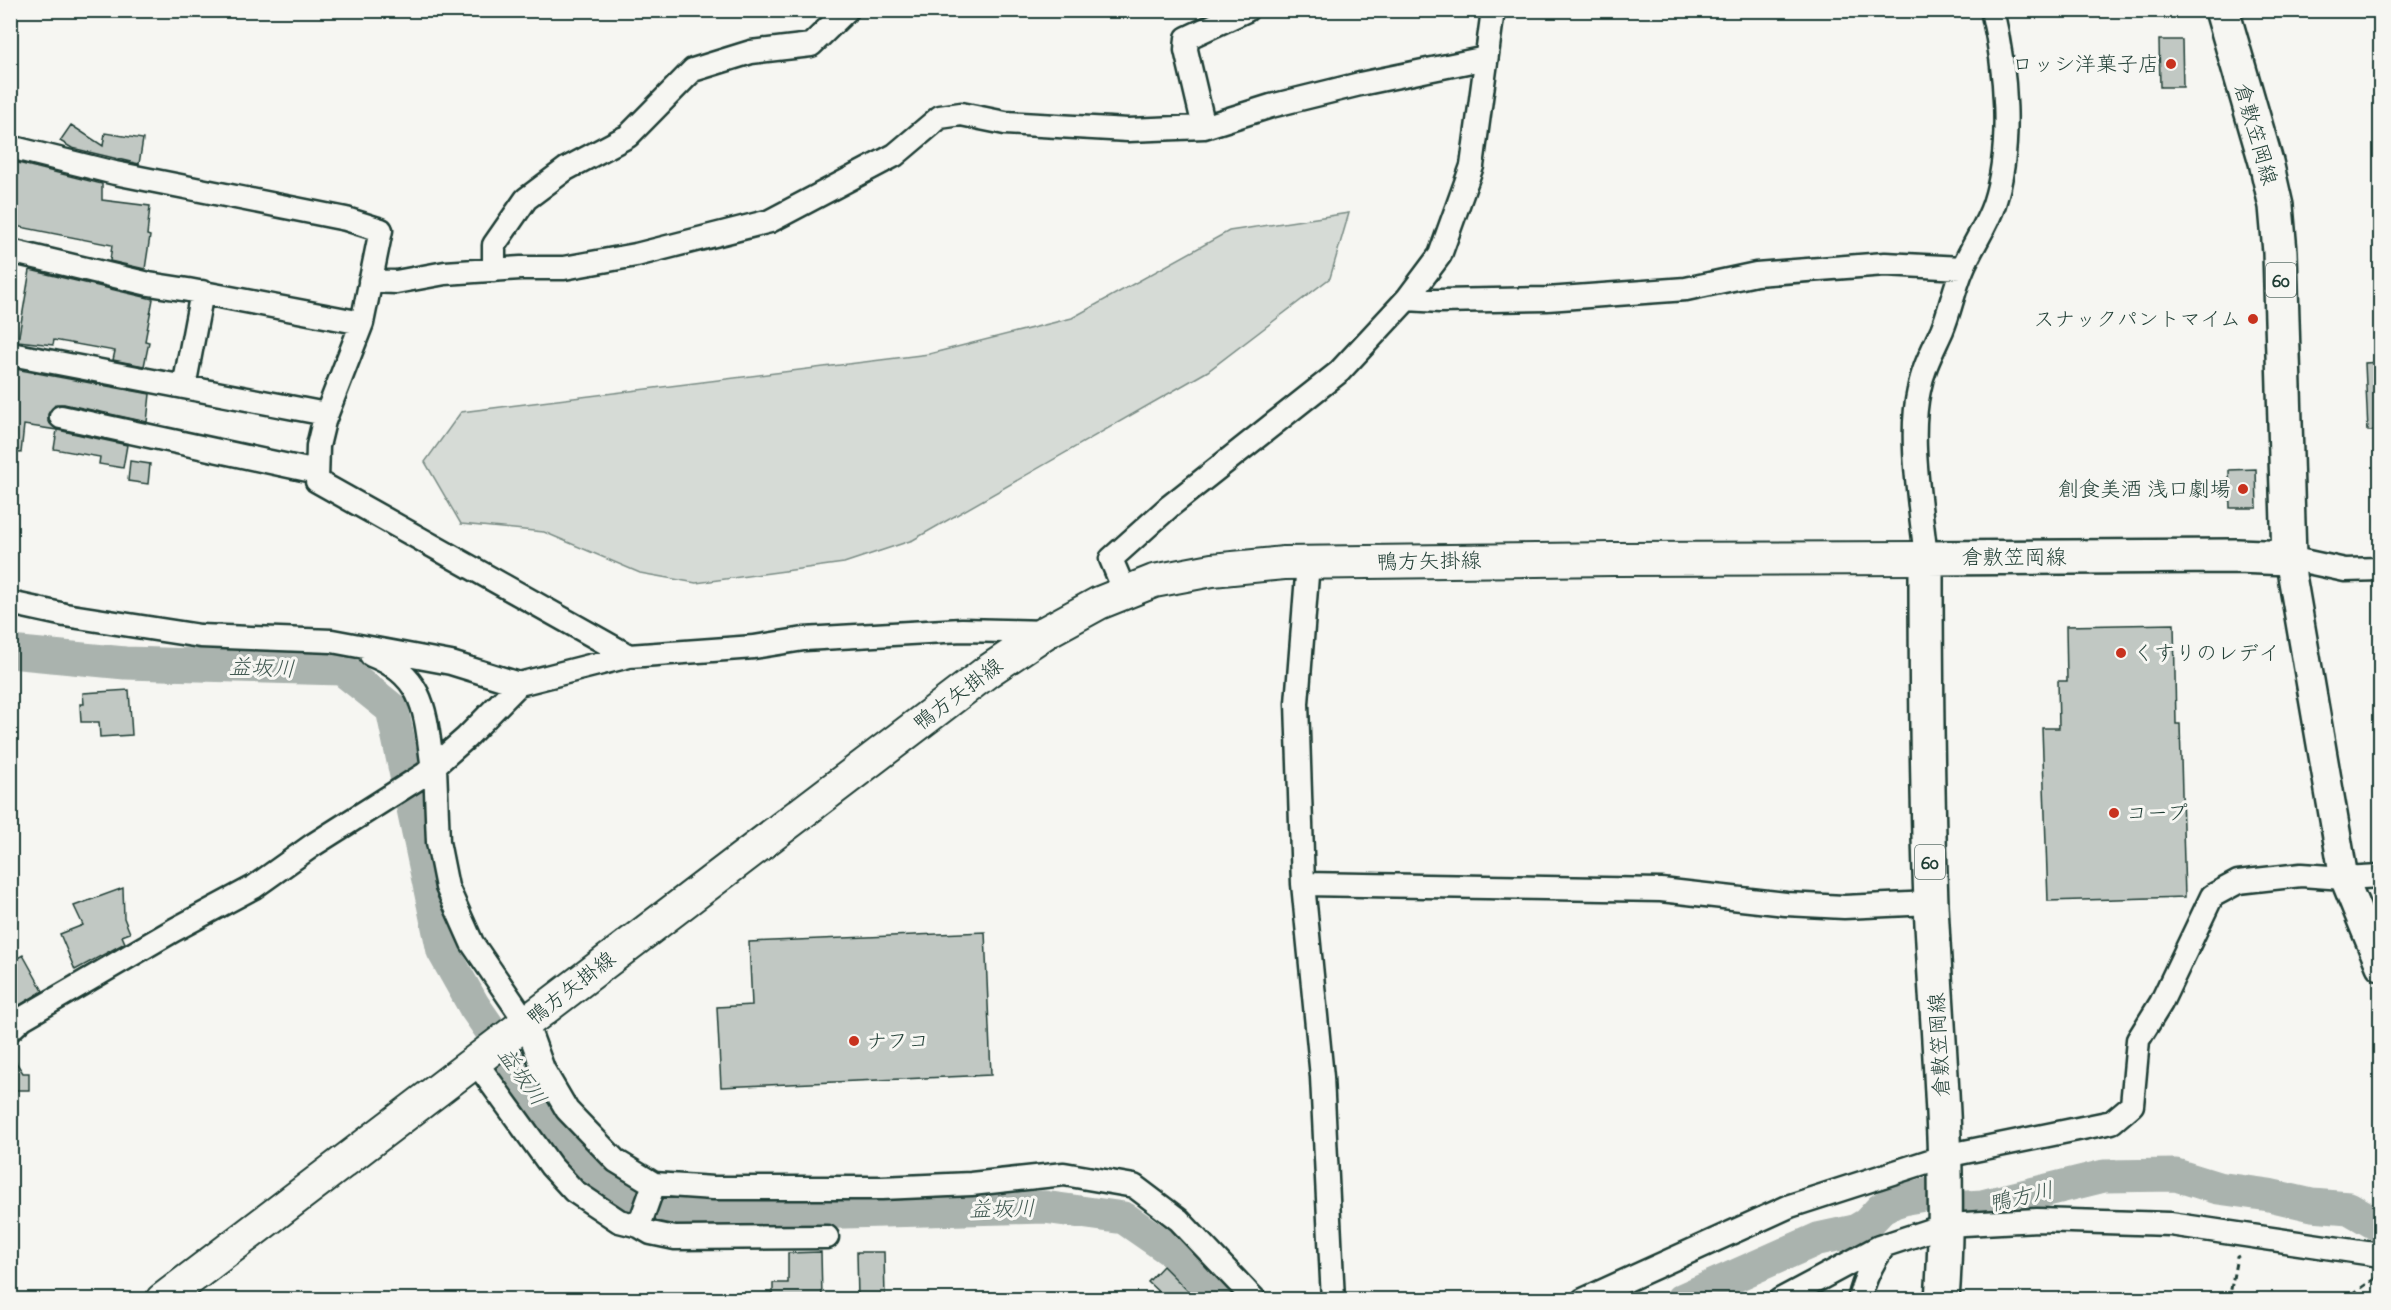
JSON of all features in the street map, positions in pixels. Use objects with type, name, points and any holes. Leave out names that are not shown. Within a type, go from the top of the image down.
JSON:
[{"type":"main road","name":"倉敷笠岡線","points":[[1942,1299],[1946,1225],[1946,1161],[1931,903],[1926,702],[1926,558],[2237,556],[2289,558],[2280,252],[2276,206],[2266,162],[2222,10]]},
{"type":"main road","name":"鴨方矢掛線","points":[[162,1299],[988,671],[1046,632],[1099,603],[1125,592],[1154,581],[1212,570],[1308,563],[1624,558],[1926,558]]},
{"type":"street","points":[[494,270],[494,245],[526,199],[566,169],[628,136],[693,69],[752,52],[811,45],[847,10]]},
{"type":"street","points":[[1204,127],[1186,50],[1187,38],[1247,10]]},
{"type":"street","points":[[1125,592],[1111,559],[1170,506],[1340,372],[1407,299],[1440,255],[1472,166],[1493,10]]},
{"type":"street","points":[[1926,558],[1916,441],[1918,393],[1924,367],[1942,329],[1962,268],[1984,229],[1999,186],[2007,112],[1997,29],[1992,10]]},
{"type":"street","points":[[370,281],[396,282],[445,273],[564,268],[625,257],[770,221],[895,155],[940,117],[961,114],[1005,123],[1128,130],[1204,127],[1271,106],[1360,84],[1486,58]]},
{"type":"street","points":[[10,147],[115,172],[346,219],[381,230],[362,322],[326,414],[318,446],[317,481],[629,656]]},
{"type":"street","points":[[10,251],[148,284],[362,322]]},
{"type":"street","points":[[1407,299],[1440,301],[1547,299],[1663,291],[1686,289],[1756,274],[1885,264],[1962,268]]},
{"type":"street","points":[[184,387],[202,292]]},
{"type":"street","points":[[11,354],[326,414]]},
{"type":"street","points":[[62,417],[317,472]]},
{"type":"street","points":[[2380,569],[2345,570],[2289,558],[2344,878],[2380,966]]},
{"type":"street","points":[[1308,563],[1297,703],[1303,884],[1322,1077],[1333,1299]]},
{"type":"street","points":[[10,603],[65,615],[200,636],[332,641],[451,663],[519,684]]},
{"type":"street","points":[[10,1030],[23,1018],[174,930],[254,887],[431,770],[519,684],[629,656],[754,646],[804,639],[962,630],[1046,632]]},
{"type":"street","points":[[332,641],[390,663],[410,681],[424,706],[438,842],[447,887],[472,943],[523,1025],[543,1069],[567,1110],[616,1161],[654,1184],[770,1189],[882,1188],[971,1184],[1064,1174],[1134,1186],[1179,1220],[1255,1299]]},
{"type":"street","points":[[1583,1299],[1790,1206],[1946,1161],[2112,1122],[2132,1105],[2138,1040],[2161,1003],[2212,896],[2238,882],[2301,875],[2344,878],[2380,876]]},
{"type":"street","points":[[1303,884],[1661,890],[1786,904],[1845,907],[1931,903]]},
{"type":"street","points":[[481,1056],[551,1166],[574,1191],[619,1221],[639,1226],[651,1233],[675,1238],[826,1237]]},
{"type":"street","points":[[639,1226],[654,1184]]},
{"type":"street","points":[[1780,1299],[1886,1245],[1946,1225],[2037,1220],[2170,1224],[2380,1255]]},
{"type":"street","points":[[1858,1299],[1863,1281],[1876,1257],[1886,1245]]},
{"type":"path","points":[[2229,1299],[2237,1257],[2278,1240]]},
{"type":"path","points":[[2344,1299],[2380,1275]]},
{"type":"shaded area","points":[[1349,213],[1330,278],[1208,371],[913,540],[844,563],[696,583],[640,573],[544,532],[461,524],[425,462],[461,412],[929,354],[1072,318],[1229,231]]},
{"type":"building","name":"ロッシ洋菓子店","points":[[2159,40],[2182,40],[2183,87],[2160,87]]},
{"type":"building","points":[[71,125],[103,146],[105,133],[143,139],[139,164],[72,148],[60,141]]},
{"type":"building","points":[[10,161],[102,184],[102,200],[150,206],[147,235],[150,236],[145,269],[110,261],[112,245],[10,225]]},
{"type":"building","points":[[30,270],[153,299],[145,341],[149,342],[144,366],[113,360],[115,351],[54,340],[53,345],[18,341]]},
{"type":"building","points":[[2380,362],[2380,431],[2368,431],[2365,363]]},
{"type":"building","points":[[10,368],[150,394],[147,422],[64,404],[56,404],[48,414],[48,422],[58,430],[127,445],[123,468],[99,464],[100,457],[54,449],[57,430],[24,425],[21,453],[10,452]]},
{"type":"building","points":[[130,461],[150,464],[148,484],[128,481]]},
{"type":"building","name":"創食美酒 浅口劇場","points":[[2256,469],[2257,508],[2230,508],[2229,470]]},
{"type":"building","name":"コープ","points":[[2174,624],[2176,724],[2180,724],[2185,897],[2048,901],[2042,728],[2059,728],[2058,681],[2067,681],[2066,626]]},
{"type":"building","points":[[129,690],[132,735],[100,737],[99,722],[81,722],[80,704],[84,704],[83,693]]},
{"type":"building","points":[[123,888],[124,918],[130,933],[122,936],[125,943],[75,970],[60,934],[83,925],[74,906]]},
{"type":"building","name":"ナフコ","points":[[985,932],[991,1075],[721,1087],[717,1007],[752,1005],[749,942]]},
{"type":"building","points":[[23,955],[43,991],[10,1011],[10,962]]},
{"type":"building","points":[[10,1053],[23,1073],[29,1073],[29,1090],[10,1090]]},
{"type":"building","points":[[821,1252],[822,1299],[773,1299],[773,1283],[788,1283],[788,1253]]},
{"type":"building","points":[[857,1252],[884,1252],[885,1299],[858,1299]]},
{"type":"building","points":[[1163,1266],[1196,1299],[1166,1299],[1148,1282]]},
{"type":"waterway","name":"益坂川","points":[[10,652],[125,663],[342,669],[392,709],[443,951],[474,1006],[580,1159],[607,1188],[657,1210],[689,1216],[1044,1207],[1124,1218],[1173,1252],[1223,1300]]},
{"type":"waterway","name":"鴨方川","points":[[1681,1300],[1818,1239],[1855,1231],[1867,1224],[1881,1209],[1894,1202],[1936,1193],[1953,1208],[1982,1206],[2104,1176],[2176,1175],[2218,1188],[2269,1195],[2312,1205],[2349,1208],[2380,1226]]},
{"type":"place","name":"ロッシ洋菓子店","points":[[2171,64]]},
{"type":"place","name":"スナックパントマイム","points":[[2253,319]]},
{"type":"place","name":"創食美酒 浅口劇場","points":[[2243,489]]},
{"type":"place","name":"くすりのレデイ","points":[[2121,653]]},
{"type":"place","name":"コープ","points":[[2114,813]]},
{"type":"place","name":"ナフコ","points":[[854,1041]]}]
